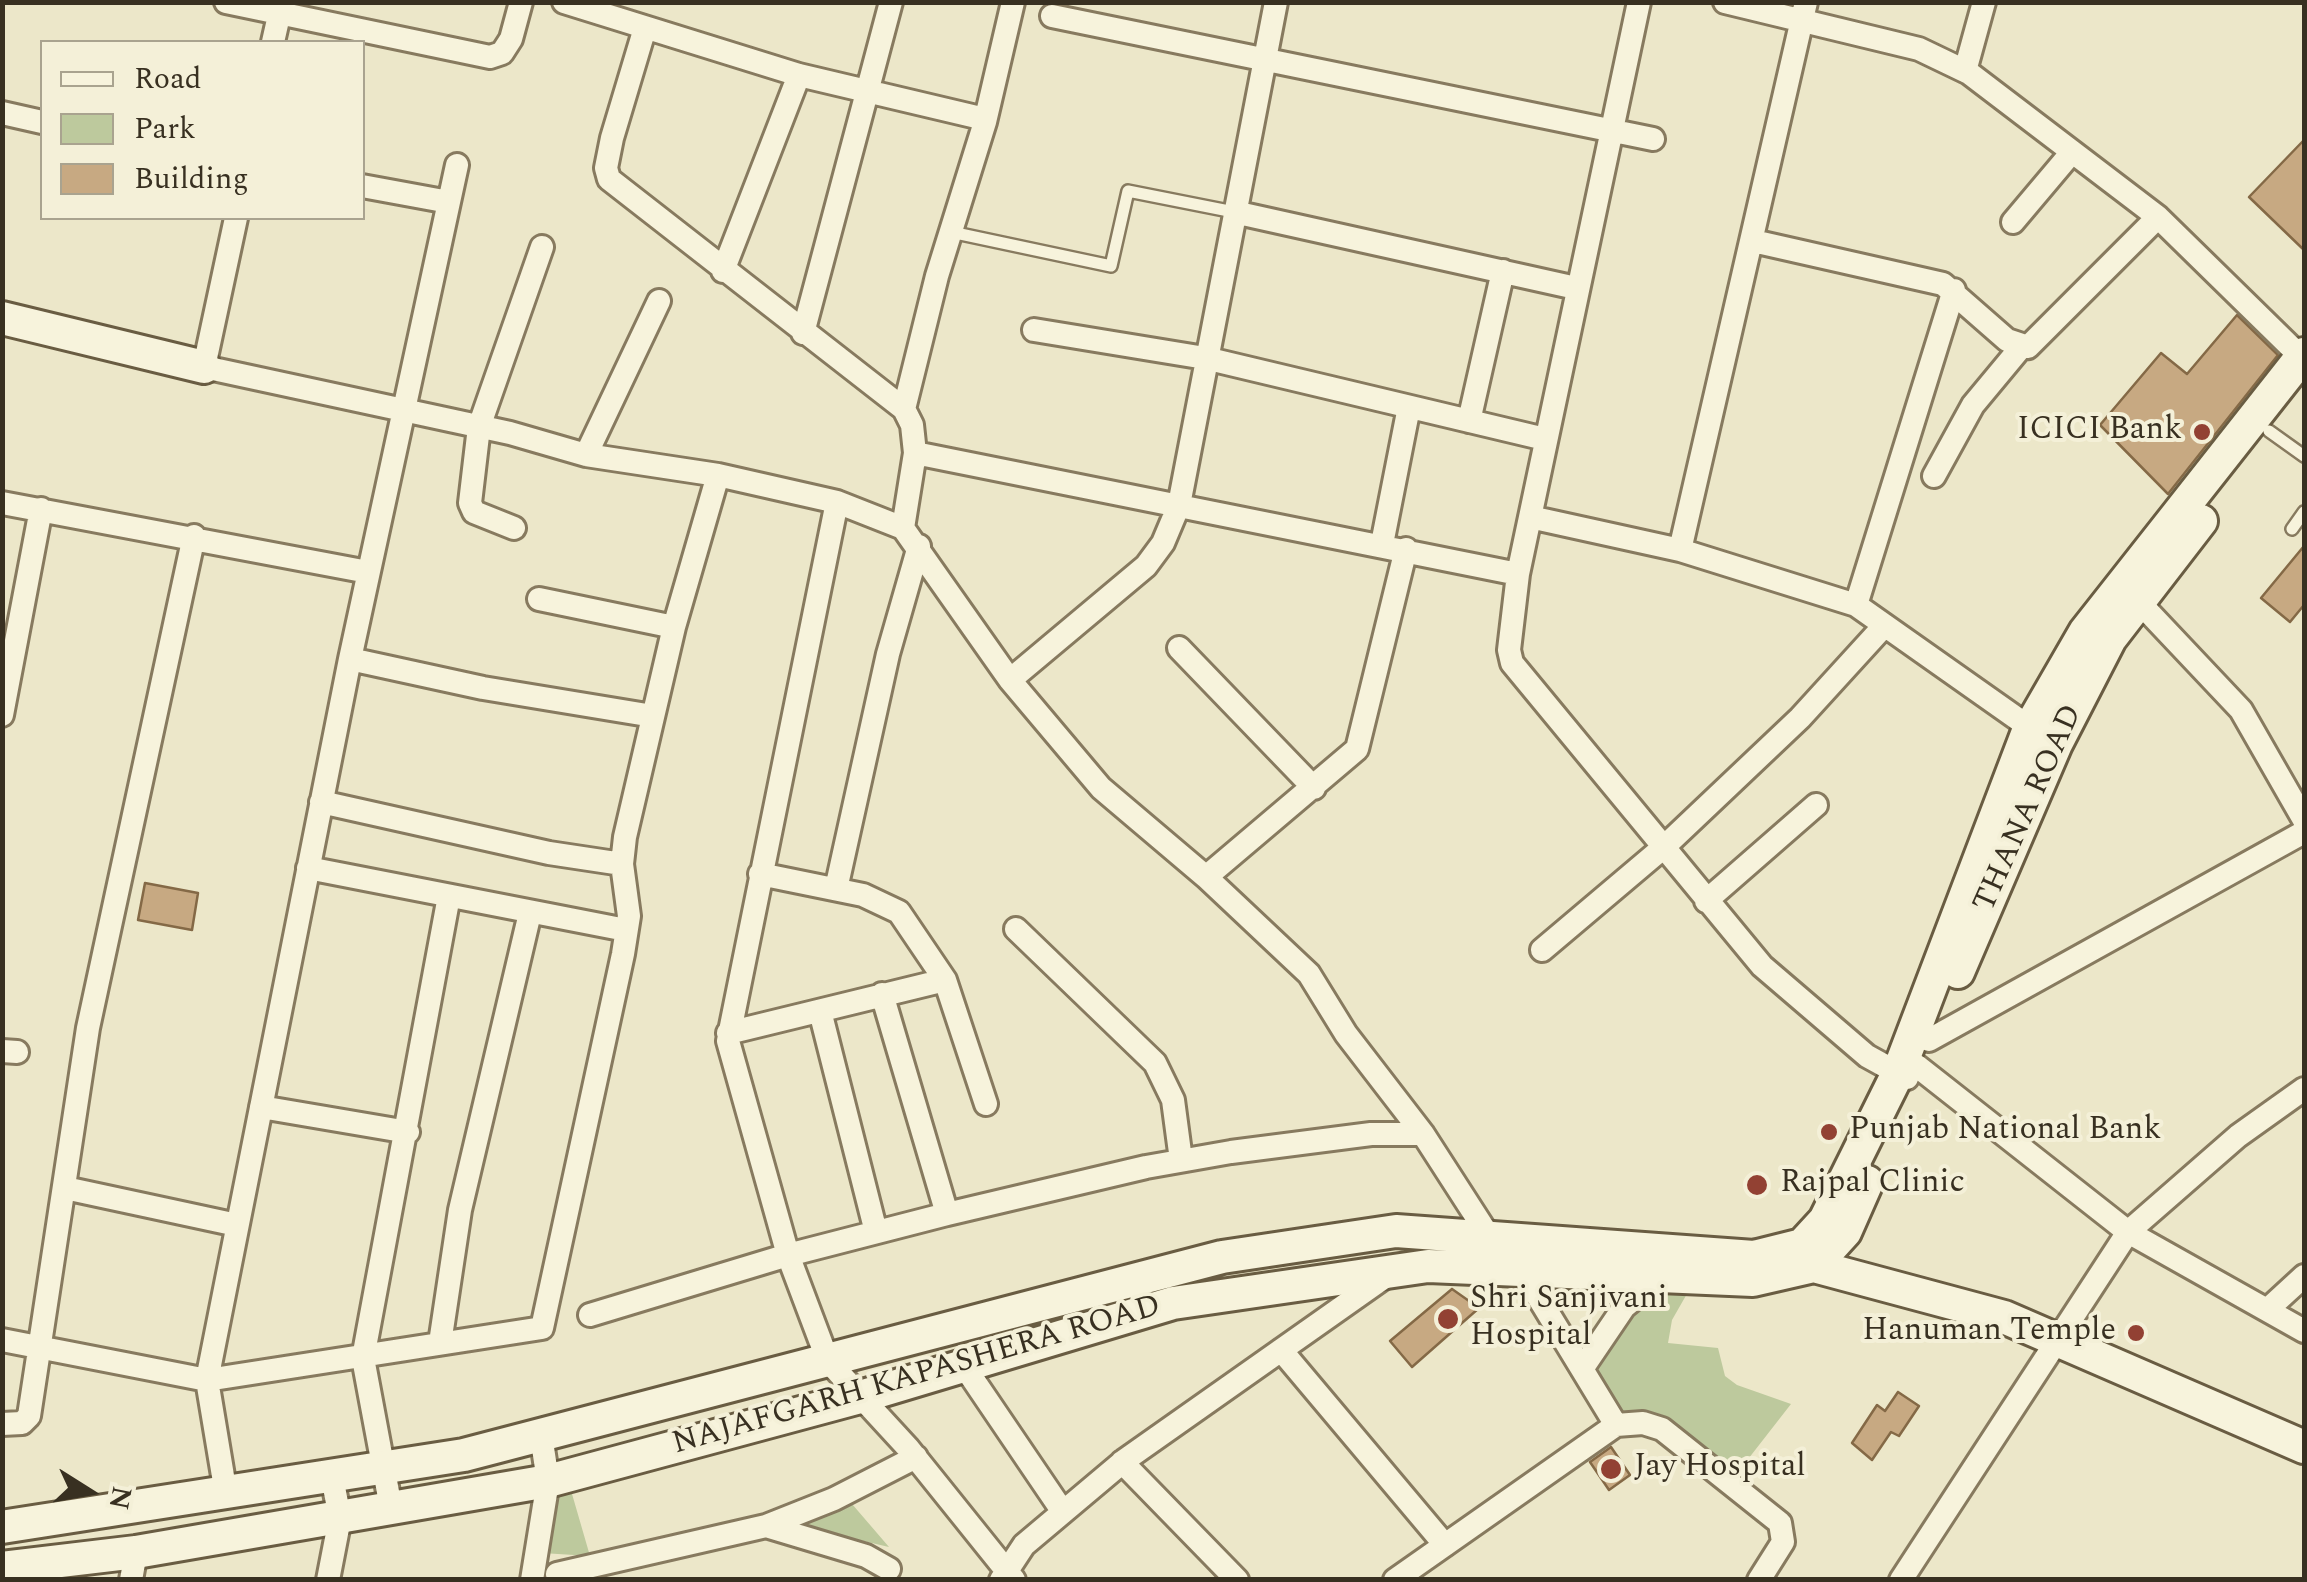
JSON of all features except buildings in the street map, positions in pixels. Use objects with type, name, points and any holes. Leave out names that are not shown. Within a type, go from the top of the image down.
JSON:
[{"type":"main road","points":[[2,318],[204,367]]},
{"type":"main road","name":"THANA ROAD","points":[[1808,1256],[1845,1232],[2043,736],[2110,639],[2269,431],[2304,364]]},
{"type":"main road","points":[[1914,1065],[2085,632],[2304,364]]},
{"type":"main road","name":"NAJAFGARH KAPASHERA ROAD","points":[[2,1527],[332,1477],[542,1436],[1222,1257],[1396,1231],[1754,1257],[1808,1256]]},
{"type":"main road","points":[[1808,1256],[1947,1298],[2055,1339],[2304,1446]]},
{"type":"main road","name":"NAJAFGARH KAPASHERA ROAD","points":[[2,1568],[133,1566],[340,1518],[548,1481],[860,1397],[1173,1303],[1428,1266],[1753,1280],[1808,1256]]},
{"type":"street","points":[[226,2],[280,8],[490,57],[502,53],[510,39],[521,2]]},
{"type":"street","points":[[564,2],[799,75],[985,119]]},
{"type":"street","points":[[803,334],[891,2]]},
{"type":"street","points":[[904,410],[950,232],[985,119],[1013,2]]},
{"type":"street","points":[[1010,680],[1146,566],[1163,542],[1179,505],[1276,2]]},
{"type":"street","points":[[1639,2],[1518,574],[1509,650],[1512,663],[1666,846],[1706,900],[1798,1001],[1868,1056],[1914,1065],[2128,1232],[2304,1331]]},
{"type":"street","points":[[1726,2],[1804,11],[1929,52],[1965,71],[2158,217],[2304,364]]},
{"type":"street","points":[[1965,71],[1984,2]]},
{"type":"street","points":[[273,40],[280,8]]},
{"type":"street","points":[[1680,550],[1804,11]]},
{"type":"street","points":[[1052,16],[1653,138]]},
{"type":"street","points":[[646,28],[612,138],[606,168],[609,179],[904,410],[912,425],[915,453],[903,528]]},
{"type":"street","points":[[723,271],[799,75]]},
{"type":"street","points":[[2,113],[40,122]]},
{"type":"street","points":[[2013,222],[2072,152]]},
{"type":"street","points":[[226,1494],[207,1380],[350,659],[457,165]]},
{"type":"street","points":[[365,187],[449,202]]},
{"type":"street","points":[[1234,212],[1576,288]]},
{"type":"street","points":[[1934,476],[1973,404],[2022,346],[2042,336],[2158,217]]},
{"type":"street","points":[[236,220],[204,367],[406,414],[480,427],[586,455],[718,475],[836,502],[903,528],[1010,680],[1101,788],[1206,876],[1309,974],[1346,1034],[1423,1134],[1490,1238]]},
{"type":"street","points":[[1754,241],[1931,280],[1954,290],[2007,340],[2022,346]]},
{"type":"street","points":[[514,528],[471,509],[480,427],[542,246]]},
{"type":"street","points":[[1469,421],[1503,271]]},
{"type":"street","points":[[1856,605],[1954,290]]},
{"type":"street","points":[[586,455],[659,302]]},
{"type":"street","points":[[1034,330],[1205,358],[1545,439]]},
{"type":"street","points":[[1382,544],[1409,407]]},
{"type":"street","points":[[915,453],[1518,574]]},
{"type":"street","points":[[2,1340],[207,1380],[542,1328],[626,930],[628,888],[622,864],[674,627],[718,475]]},
{"type":"street","points":[[836,502],[728,1033],[788,1255],[828,1361],[916,1457],[1007,1577],[1024,1545],[1122,1462],[1394,1270]]},
{"type":"street","points":[[2,503],[194,536],[368,572]]},
{"type":"street","points":[[2,715],[41,510]]},
{"type":"street","points":[[1530,517],[1680,550],[1856,605],[2043,736]]},
{"type":"street","points":[[2,1424],[27,1420],[43,1348],[88,1028],[194,536]]},
{"type":"street","points":[[836,890],[888,654],[919,546]]},
{"type":"street","points":[[1206,876],[1314,788],[1356,748],[1364,732],[1406,549]]},
{"type":"street","points":[[540,599],[674,627]]},
{"type":"street","points":[[2139,602],[2241,710],[2304,820]]},
{"type":"street","points":[[1542,950],[1666,846],[1800,718],[1884,627]]},
{"type":"street","points":[[1179,648],[1314,788]]},
{"type":"street","points":[[350,659],[483,688],[653,716]]},
{"type":"street","points":[[321,802],[549,853],[622,864]]},
{"type":"street","points":[[1706,900],[1816,805]]},
{"type":"street","points":[[1914,1065],[2304,832]]},
{"type":"street","points":[[308,868],[626,930]]},
{"type":"street","points":[[760,874],[886,902],[899,912],[944,980],[986,1104]]},
{"type":"street","points":[[391,1508],[363,1358],[450,896]]},
{"type":"street","points":[[440,1343],[460,1210],[530,913]]},
{"type":"street","points":[[1016,929],[1155,1063],[1173,1100],[1181,1160]]},
{"type":"street","points":[[728,1033],[944,980]]},
{"type":"street","points":[[882,994],[947,1214]]},
{"type":"street","points":[[820,1011],[876,1232]]},
{"type":"street","points":[[1901,1580],[2128,1232],[2238,1136],[2304,1089]]},
{"type":"street","points":[[260,1107],[408,1132]]},
{"type":"street","points":[[590,1315],[788,1255],[1181,1160],[1370,1134],[1423,1134]]},
{"type":"street","points":[[66,1188],[237,1225]]},
{"type":"street","points":[[1523,1272],[1616,1426]]},
{"type":"street","points":[[1582,1370],[1624,1307],[1662,1276]]},
{"type":"street","points":[[2267,1310],[2304,1276]]},
{"type":"street","points":[[1280,1350],[1445,1545]]},
{"type":"street","points":[[964,1366],[1063,1512]]},
{"type":"street","points":[[1396,1580],[1616,1426],[1654,1424],[1780,1523],[1783,1542],[1759,1580]]},
{"type":"street","points":[[542,1436],[548,1481],[551,1575],[766,1526],[834,1499],[916,1457]]},
{"type":"street","points":[[1122,1462],[1237,1580]]},
{"type":"street","points":[[328,1580],[340,1518],[332,1477]]},
{"type":"street","points":[[766,1526],[866,1556],[889,1569]]},
{"type":"lane","points":[[950,232],[1110,266],[1128,191],[1234,212]]},
{"type":"lane","points":[[2269,431],[2304,456]]},
{"type":"lane","points":[[2292,529],[2304,512]]},
{"type":"green space","points":[[1655,1281],[1692,1285],[1672,1320],[1668,1343],[1718,1348],[1725,1376],[1737,1385],[1791,1404],[1731,1481],[1655,1421],[1617,1423],[1584,1369]]},
{"type":"green space","points":[[570,1487],[590,1556],[542,1553],[548,1494]]},
{"type":"green space","points":[[846,1497],[889,1547],[781,1522]]},
{"type":"place","name":"ICICI Bank","points":[[2202,432]]},
{"type":"place","name":"Punjab National Bank","points":[[1829,1132]]},
{"type":"place","name":"Rajpal Clinic","points":[[1757,1185]]},
{"type":"place","name":"Shri Sanjivani Hospital","points":[[1448,1319]]},
{"type":"place","name":"Hanuman Temple","points":[[2136,1333]]},
{"type":"place","name":"Jay Hospital","points":[[1611,1469]]}]
